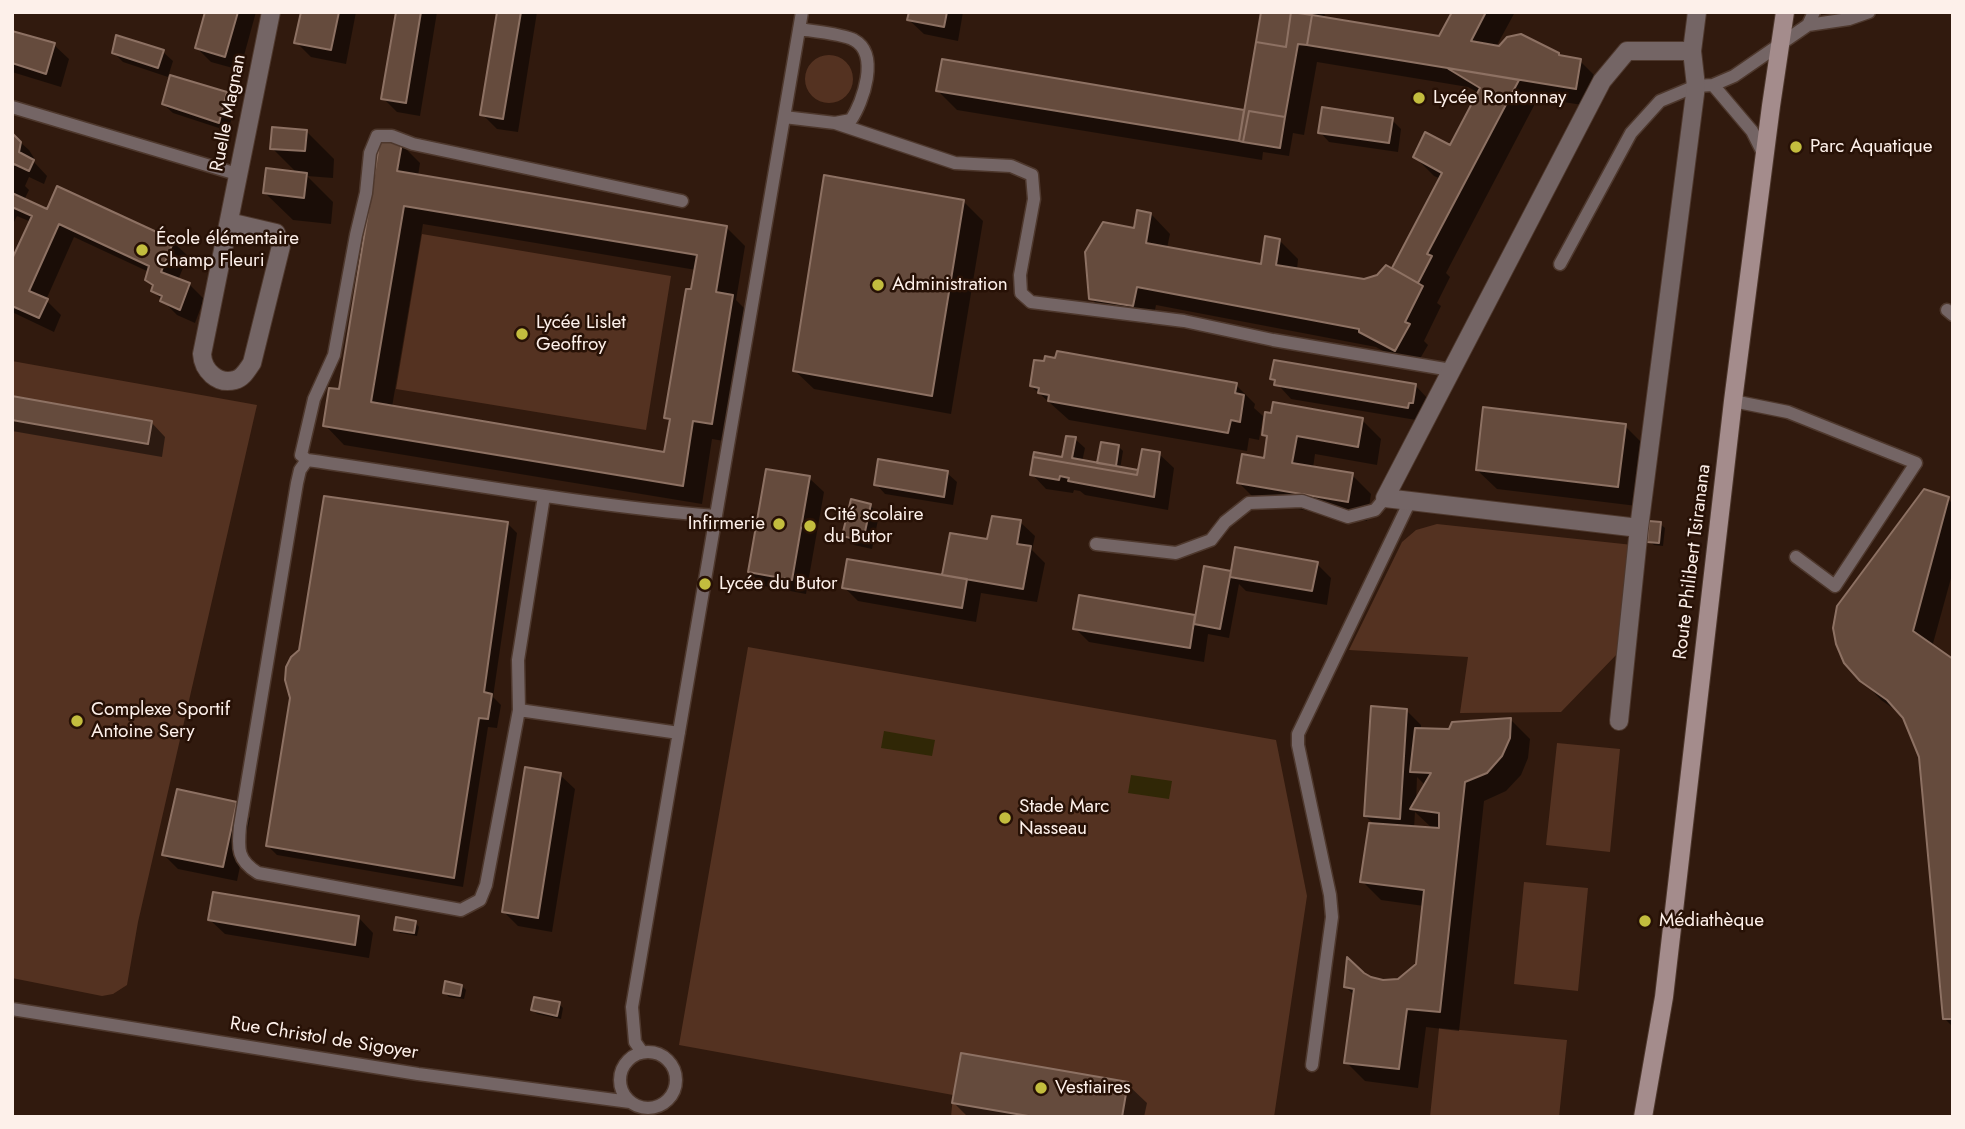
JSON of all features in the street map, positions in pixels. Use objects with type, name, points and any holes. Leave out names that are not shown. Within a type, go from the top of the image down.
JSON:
[{"type":"main road","name":"Route Philibert Tsiranana","points":[[1643,1117],[1664,997],[1733,401],[1785,12]]},
{"type":"street","name":"Ruelle Magnan","points":[[229,222],[276,233],[281,246],[252,363],[244,374],[234,380],[220,379],[208,372],[202,364],[202,354],[271,12]]},
{"type":"street","points":[[1619,720],[1639,528],[1704,85],[1692,51],[1697,12]]},
{"type":"street","points":[[1639,528],[1385,498],[1602,81],[1627,51],[1692,51]]},
{"type":"lane","points":[[642,1052],[635,1042],[632,1007],[802,12]]},
{"type":"lane","points":[[1808,25],[1814,12]]},
{"type":"lane","points":[[1560,264],[1632,133],[1660,101],[1734,76],[1808,25],[1849,19],[1870,12]]},
{"type":"lane","points":[[799,29],[854,40],[864,50],[867,85],[860,107],[851,120],[835,123]]},
{"type":"lane","points":[[1704,85],[1752,131],[1764,156]]},
{"type":"lane","points":[[12,107],[237,174]]},
{"type":"lane","points":[[784,117],[835,123],[955,163],[1011,166],[1032,174],[1034,199],[1020,275],[1021,293],[1031,302],[1184,321],[1273,340],[1451,370]]},
{"type":"lane","points":[[681,201],[413,144],[392,136],[377,136],[370,152],[366,194],[334,355],[314,399],[301,455],[307,460],[544,496],[716,516]]},
{"type":"lane","points":[[1733,401],[1788,412],[1916,463],[1835,586],[1796,557]]},
{"type":"lane","points":[[307,460],[296,483],[238,848],[245,865],[258,873],[461,910],[480,900],[485,885],[519,710],[518,660],[544,496]]},
{"type":"lane","points":[[1096,544],[1176,553],[1211,540],[1225,522],[1250,503],[1302,501],[1349,517],[1375,510],[1385,498]]},
{"type":"lane","points":[[1312,1065],[1332,917],[1330,895],[1298,746],[1298,734],[1410,501]]},
{"type":"lane","points":[[519,710],[678,733]]},
{"type":"lane","name":"Rue Christol de Sigoyer","points":[[12,1009],[418,1074],[630,1102]]},
{"type":"lane","points":[[652,1051],[669,1061],[676,1080],[673,1093],[664,1104],[653,1109],[640,1108],[630,1102],[622,1090],[621,1077],[625,1064],[634,1055],[652,1051]]},
{"type":"shaded area","points":[[829,55],[846,62],[853,79],[846,96],[829,103],[812,96],[805,79],[812,62]]},
{"type":"shaded area","points":[[422,234],[671,276],[646,430],[396,389]]},
{"type":"shaded area","points":[[12,361],[257,405],[138,922],[127,985],[113,994],[102,996],[12,978]]},
{"type":"shaded area","points":[[1437,524],[1633,545],[1619,652],[1561,712],[1460,713],[1468,657],[1349,650],[1402,542],[1416,530]]},
{"type":"shaded area","name":"Stade Marc Nasseau","points":[[748,647],[1276,740],[1307,896],[1274,1117],[951,1117],[953,1095],[679,1045]]},
{"type":"shaded area","points":[[1557,743],[1620,749],[1610,852],[1546,845]]},
{"type":"shaded area","points":[[1524,882],[1588,888],[1578,991],[1514,984]]},
{"type":"shaded area","points":[[1439,1028],[1567,1040],[1559,1117],[1430,1117]]},
{"type":"sand","points":[[884,731],[935,740],[932,756],[881,748]]},
{"type":"sand","points":[[1131,775],[1172,781],[1169,799],[1128,793]]},
{"type":"building","points":[[205,12],[238,12],[225,57],[195,48]]},
{"type":"building","points":[[301,12],[339,12],[331,50],[294,43]]},
{"type":"building","points":[[396,12],[421,12],[406,103],[381,99]]},
{"type":"building","points":[[497,12],[521,12],[503,119],[480,115]]},
{"type":"building","points":[[909,12],[947,12],[944,27],[907,20]]},
{"type":"building","points":[[1261,12],[1291,12],[1286,47],[1256,42]]},
{"type":"building","points":[[1291,12],[1312,15],[1307,45],[1298,44],[1285,117],[1249,111],[1243,142],[1239,141],[1256,42],[1286,47]]},
{"type":"building","points":[[1452,12],[1486,12],[1471,41],[1499,46],[1507,37],[1521,34],[1559,55],[1581,59],[1576,89],[1307,45],[1312,15],[1439,36]]},
{"type":"building","points":[[12,31],[55,43],[46,74],[12,63]]},
{"type":"building","points":[[116,35],[164,50],[158,68],[112,53]]},
{"type":"building","points":[[942,59],[1244,110],[1239,141],[936,91]]},
{"type":"building","points":[[1447,68],[1519,80],[1427,254],[1432,256],[1418,283],[1392,268],[1442,173],[1413,157],[1425,132],[1450,145],[1480,88]]},
{"type":"building","points":[[170,75],[227,92],[219,123],[162,104]]},
{"type":"building","points":[[1322,107],[1393,118],[1389,143],[1318,133]]},
{"type":"building","points":[[1249,111],[1285,117],[1280,148],[1243,142]]},
{"type":"building","points":[[272,127],[307,130],[305,151],[270,149]]},
{"type":"building","points":[[12,133],[21,142],[19,152],[34,160],[29,171],[14,164],[12,168]]},
{"type":"building","points":[[380,139],[402,143],[397,171],[727,226],[716,292],[733,295],[712,424],[693,421],[683,486],[323,426],[329,388],[339,389]],"holes":[[[404,206],[697,255],[691,289],[686,289],[664,418],[670,419],[664,452],[371,402]]]},
{"type":"building","points":[[266,168],[307,173],[304,198],[263,193]]},
{"type":"building","name":"Administration","points":[[824,175],[964,200],[932,396],[793,371]]},
{"type":"building","name":"École élémentaire Champ Fleuri","points":[[57,186],[174,240],[161,272],[190,283],[180,310],[160,301],[162,296],[151,291],[153,285],[145,280],[149,266],[59,224],[29,291],[48,299],[39,318],[12,306],[12,259],[32,216],[12,207],[12,193],[47,209]]},
{"type":"building","points":[[1137,210],[1151,213],[1146,243],[1261,264],[1265,236],[1280,239],[1276,265],[1364,279],[1377,275],[1386,265],[1423,286],[1405,322],[1410,324],[1395,351],[1359,332],[1359,329],[1137,287],[1133,306],[1089,299],[1085,252],[1103,222],[1134,228]]},
{"type":"building","points":[[1057,351],[1237,383],[1235,393],[1244,395],[1240,422],[1231,420],[1228,433],[1048,401],[1049,395],[1038,393],[1039,388],[1030,386],[1034,360],[1044,361],[1045,356],[1055,358]]},
{"type":"building","points":[[1274,360],[1416,384],[1413,403],[1409,403],[1408,408],[1274,385],[1275,380],[1270,379]]},
{"type":"building","points":[[12,396],[152,421],[148,444],[12,420]]},
{"type":"building","points":[[1273,402],[1363,418],[1358,447],[1297,436],[1292,463],[1353,473],[1348,502],[1237,483],[1242,454],[1264,458],[1267,436],[1262,435],[1265,412],[1271,413]]},
{"type":"building","points":[[1483,407],[1626,424],[1618,487],[1476,470]]},
{"type":"building","points":[[1066,436],[1076,437],[1072,458],[1138,470],[1137,475],[1033,457],[1034,452],[1062,457]]},
{"type":"building","points":[[1101,442],[1119,445],[1116,466],[1097,463]]},
{"type":"building","points":[[1142,449],[1160,452],[1154,497],[1068,481],[1069,478],[1060,476],[1059,480],[1030,475],[1033,457],[1137,475]]},
{"type":"building","points":[[878,459],[948,471],[944,497],[874,485]]},
{"type":"building","name":"Infirmerie","points":[[766,469],[810,476],[792,580],[748,572]]},
{"type":"building","points":[[1924,489],[1949,497],[1913,631],[1953,659],[1953,1019],[1943,1019],[1919,757],[1903,718],[1887,700],[1860,681],[1844,663],[1833,628],[1837,606]]},
{"type":"building","points":[[324,496],[508,522],[484,692],[492,694],[488,719],[479,718],[454,878],[266,846],[290,698],[285,680],[286,667],[291,657],[299,650]]},
{"type":"building","points":[[851,499],[871,504],[863,541],[842,536]]},
{"type":"building","points":[[992,516],[1021,520],[1017,544],[1031,546],[1023,589],[942,575],[950,533],[987,539]]},
{"type":"building","points":[[1649,521],[1661,522],[1659,543],[1647,542]]},
{"type":"building","points":[[1235,547],[1318,562],[1312,591],[1230,577]]},
{"type":"building","points":[[847,559],[967,579],[962,608],[842,588]]},
{"type":"building","points":[[1204,566],[1231,571],[1220,629],[1194,624]]},
{"type":"building","points":[[1079,595],[1195,615],[1190,648],[1073,629]]},
{"type":"building","points":[[1371,706],[1407,709],[1400,819],[1364,816]]},
{"type":"building","points":[[1511,718],[1510,738],[1502,756],[1487,773],[1465,782],[1440,1012],[1407,1009],[1399,1069],[1344,1063],[1354,989],[1344,987],[1347,957],[1364,973],[1383,980],[1398,979],[1416,964],[1424,890],[1360,882],[1369,823],[1439,828],[1439,813],[1410,809],[1431,773],[1410,772],[1415,728],[1449,729],[1452,722]]},
{"type":"building","points":[[525,767],[561,773],[538,918],[502,912]]},
{"type":"building","points":[[177,789],[237,802],[223,867],[162,855]]},
{"type":"building","points":[[213,892],[359,916],[355,945],[208,920]]},
{"type":"building","points":[[396,917],[416,921],[414,933],[394,930]]},
{"type":"building","points":[[445,981],[462,985],[460,996],[443,993]]},
{"type":"building","points":[[534,997],[560,1002],[557,1016],[531,1010]]},
{"type":"building","name":"Vestiaires","points":[[961,1053],[1128,1082],[1122,1117],[1034,1117],[952,1103]]},
{"type":"place","name":"Lycée Rontonnay","points":[[1419,98]]},
{"type":"place","name":"Parc Aquatique","points":[[1796,147]]},
{"type":"place","name":"École élémentaire Champ Fleuri","points":[[142,250]]},
{"type":"place","name":"Administration","points":[[878,285]]},
{"type":"place","name":"Lycée Lislet Geoffroy","points":[[522,334]]},
{"type":"place","name":"Infirmerie","points":[[779,524]]},
{"type":"place","name":"Cité scolaire du Butor","points":[[810,526]]},
{"type":"place","name":"Lycée du Butor","points":[[705,584]]},
{"type":"place","name":"Complexe Sportif Antoine Sery","points":[[77,721]]},
{"type":"place","name":"Stade Marc Nasseau","points":[[1005,818]]},
{"type":"place","name":"Médiathèque","points":[[1645,921]]},
{"type":"place","name":"Vestiaires","points":[[1041,1088]]}]
